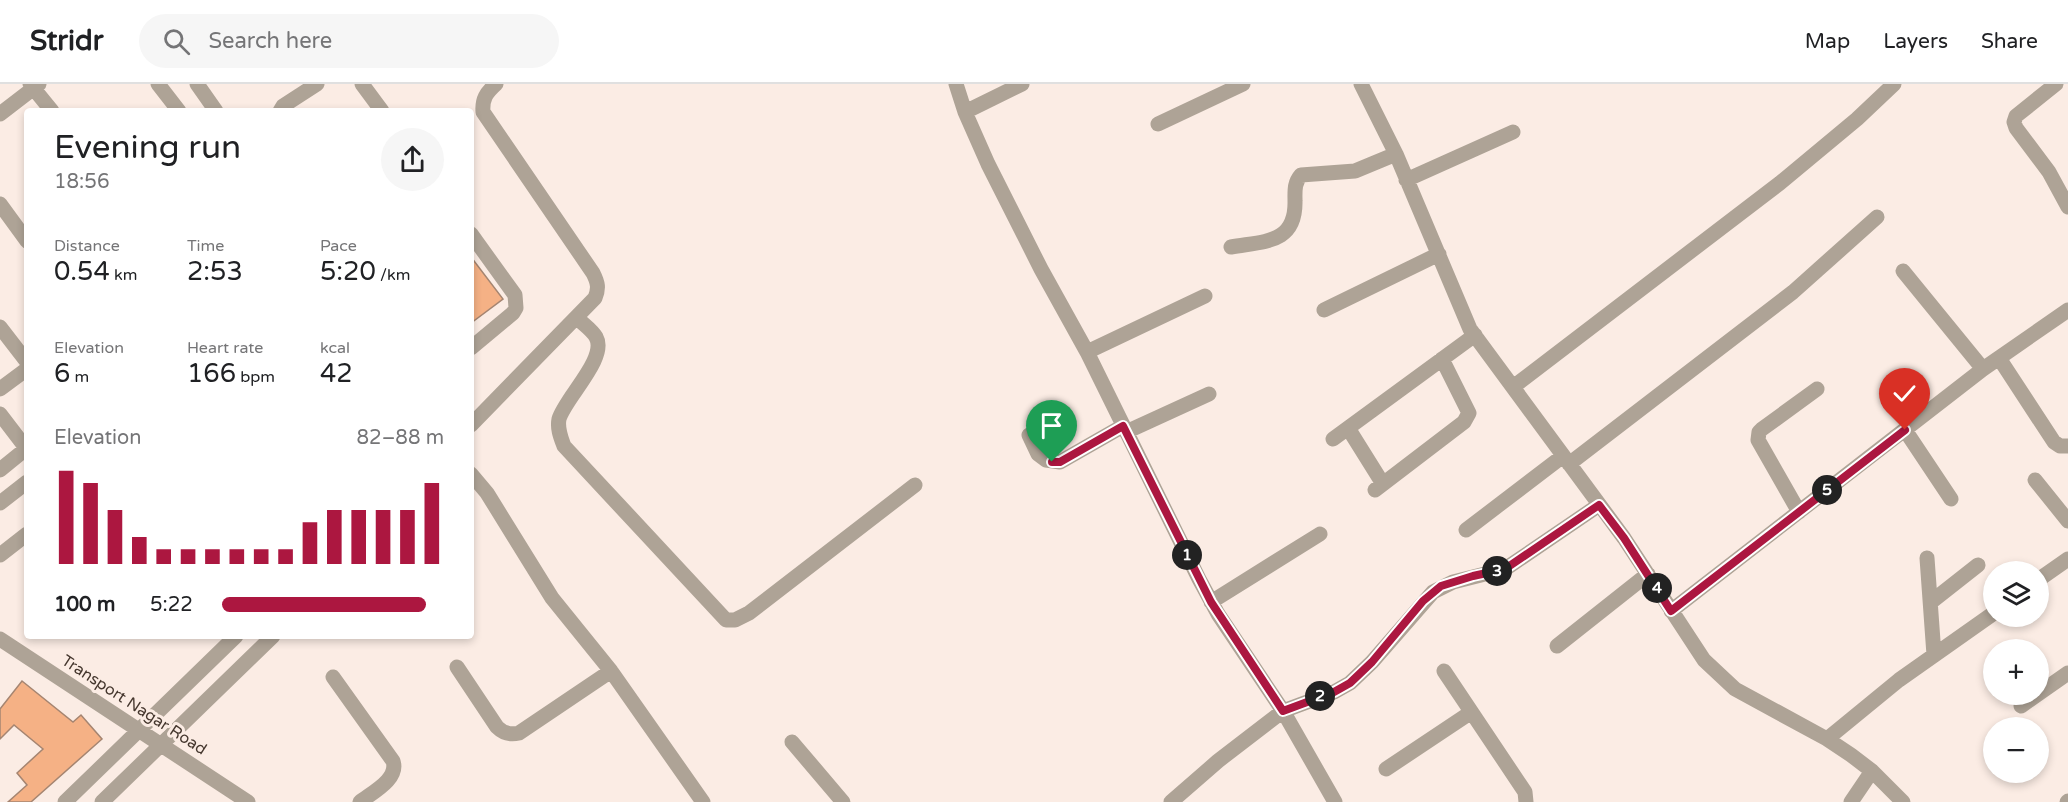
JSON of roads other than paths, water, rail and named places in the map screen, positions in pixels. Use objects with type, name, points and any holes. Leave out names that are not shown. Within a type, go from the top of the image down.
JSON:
[{"type":"street","points":[[158,84],[177,108]]},
{"type":"street","points":[[197,84],[214,108]]},
{"type":"street","points":[[282,108],[317,84]]},
{"type":"street","points":[[362,84],[380,108]]},
{"type":"street","points":[[474,422],[577,318],[595,298],[598,290],[598,282],[483,112],[482,104],[485,94],[496,84]]},
{"type":"street","points":[[956,84],[987,164],[1087,352],[1211,602],[1283,711],[1335,802]]},
{"type":"street","points":[[965,112],[1022,84]]},
{"type":"street","points":[[1158,124],[1243,84]]},
{"type":"street","points":[[1361,84],[1396,154],[1474,335],[1648,574],[1704,660],[1735,689],[1827,739],[1872,771],[1903,802]]},
{"type":"street","points":[[1512,387],[1780,183],[1857,119],[1894,84]]},
{"type":"street","points":[[2056,84],[2016,116],[2014,122],[2016,129],[2049,172],[2068,207]]},
{"type":"street","points":[[2063,84],[2068,90]]},
{"type":"street","points":[[0,114],[35,85],[50,108]]},
{"type":"street","points":[[1406,180],[1513,132]]},
{"type":"street","points":[[1231,247],[1277,239],[1285,234],[1294,218],[1296,181],[1308,174],[1355,171],[1396,154]]},
{"type":"street","points":[[0,204],[24,237]]},
{"type":"street","points":[[1466,530],[1566,460],[1792,292],[1877,217]]},
{"type":"street","points":[[474,238],[515,295],[517,302],[513,313],[474,346]]},
{"type":"street","points":[[1324,309],[1438,254]]},
{"type":"street","points":[[1903,271],[1983,369]]},
{"type":"street","points":[[1087,352],[1205,296]]},
{"type":"street","points":[[1671,611],[1983,369],[2068,310]]},
{"type":"street","points":[[577,318],[596,337],[599,346],[598,354],[559,420],[564,446],[726,620],[735,620],[749,613],[915,485]]},
{"type":"street","points":[[0,327],[24,358]]},
{"type":"street","points":[[1333,439],[1474,335]]},
{"type":"street","points":[[1999,358],[2054,442],[2060,446],[2068,446]]},
{"type":"street","points":[[1348,428],[1379,487],[1467,418],[1467,408],[1442,359]]},
{"type":"street","points":[[0,389],[24,371]]},
{"type":"street","points":[[1799,512],[1758,440],[1758,436],[1762,429],[1817,390]]},
{"type":"street","points":[[1029,435],[1038,454],[1046,460],[1060,462],[1124,429],[1209,394]]},
{"type":"street","points":[[0,414],[24,444]]},
{"type":"street","points":[[1905,430],[1951,500]]},
{"type":"street","points":[[0,470],[24,450]]},
{"type":"street","points":[[474,478],[487,493],[552,598],[611,671],[703,802]]},
{"type":"street","points":[[2036,480],[2068,521]]},
{"type":"street","points":[[0,503],[24,484]]},
{"type":"street","points":[[1171,802],[1218,761],[1283,711],[1334,692],[1350,683],[1372,662],[1423,601],[1441,586],[1505,569],[1599,505]]},
{"type":"street","points":[[1211,602],[1320,534]]},
{"type":"street","points":[[0,555],[24,536]]},
{"type":"street","points":[[1927,558],[1934,656]]},
{"type":"street","points":[[2049,572],[2068,559]]},
{"type":"street","points":[[1930,602],[1978,565]]},
{"type":"street","points":[[1557,646],[1648,574]]},
{"type":"street","points":[[1827,739],[1891,686],[1983,621]]},
{"type":"street","name":"Transport Nagar Road","points":[[0,639],[248,802]]},
{"type":"street","points":[[65,802],[233,639]]},
{"type":"street","points":[[102,802],[270,639]]},
{"type":"street","points":[[457,667],[497,727],[507,733],[515,734],[611,671]]},
{"type":"street","points":[[1444,671],[1525,792],[1526,802]]},
{"type":"street","points":[[2049,686],[2068,673]]},
{"type":"street","points":[[333,676],[393,760],[395,767],[390,778],[360,802]]},
{"type":"street","points":[[1386,769],[1470,713]]},
{"type":"street","points":[[792,742],[843,802]]},
{"type":"street","points":[[1851,802],[1872,771]]}]
